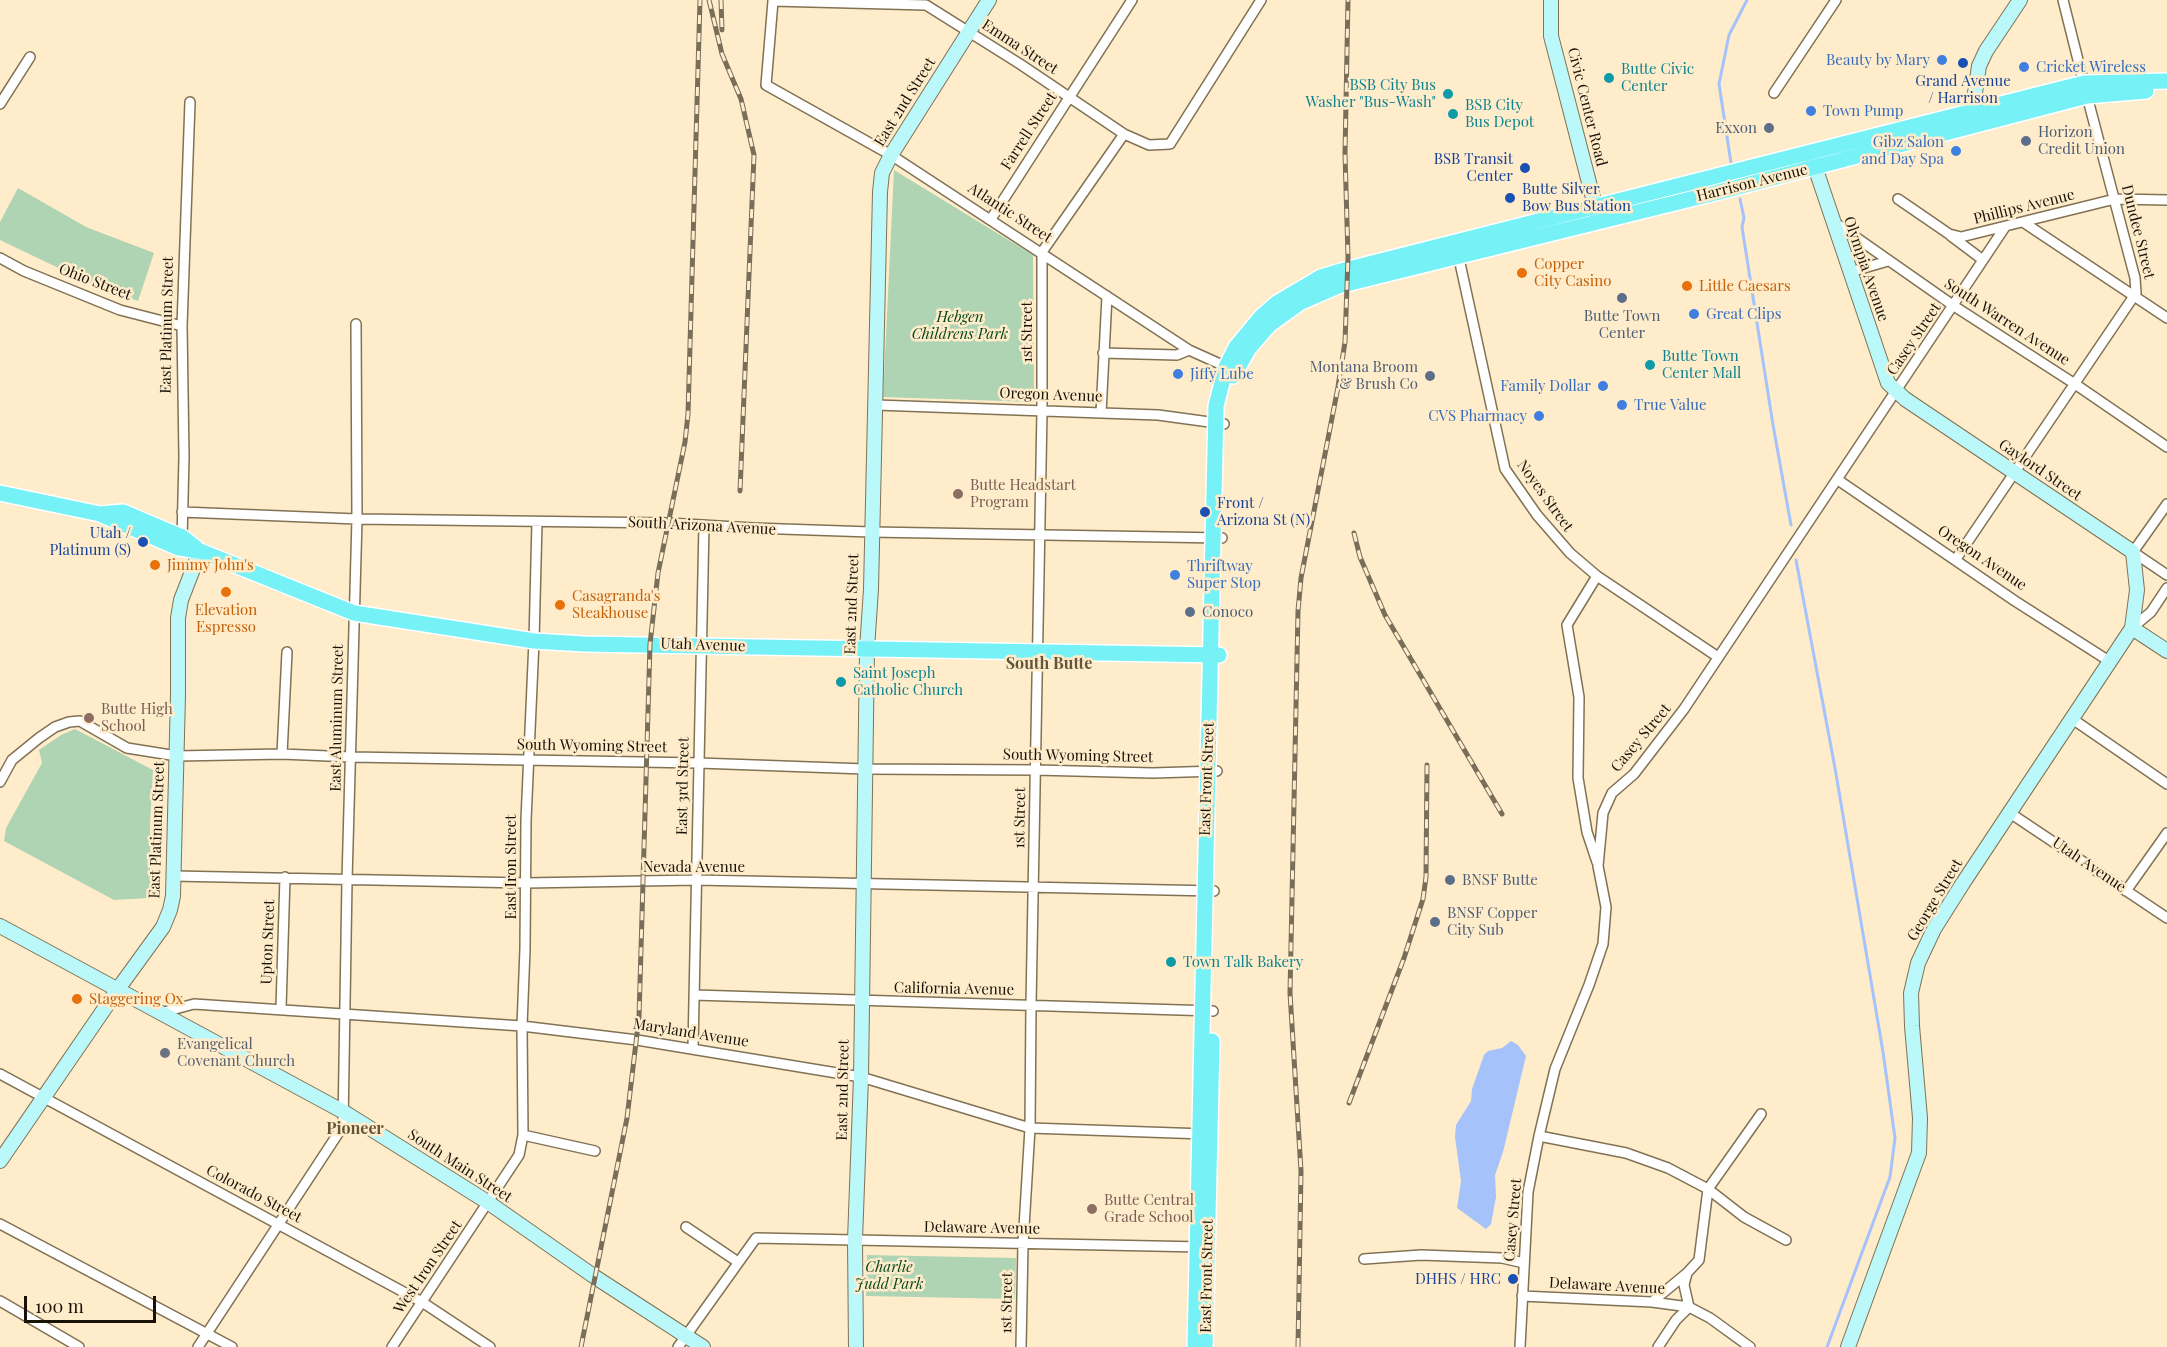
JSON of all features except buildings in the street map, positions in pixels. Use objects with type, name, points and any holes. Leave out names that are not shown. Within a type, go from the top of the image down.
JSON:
[{"type":"main road","name":"Harrison Avenue","points":[[1339,279],[1354,282],[1457,250],[2085,89],[2167,81]]},
{"type":"main road","name":"Harrison Avenue","points":[[2085,89],[2167,90]]},
{"type":"main road","name":"Harrison Avenue","points":[[1339,279],[1404,254],[1457,250]]},
{"type":"main road","points":[[1354,282],[1381,269],[1402,263],[1404,254]]},
{"type":"main road","name":"East Front Street","points":[[1194,1347],[1202,1247],[1220,386],[1230,369],[1236,347],[1261,317],[1296,291],[1321,277],[1339,279]]},
{"type":"main road","points":[[0,493],[100,514]]},
{"type":"main road","name":"Utah Avenue","points":[[100,514],[123,512],[200,551],[354,613],[534,641],[867,650],[1215,655]]},
{"type":"main road","name":"Utah Avenue","points":[[100,514],[134,530],[183,543]]},
{"type":"main road","name":"East Front Street","points":[[1202,1247],[1205,1347]]},
{"type":"street","name":"East 2nd Street","points":[[856,1347],[855,1240],[861,1077],[867,650],[871,589],[880,192],[882,173],[891,155],[989,0]]},
{"type":"street","name":"Farrell Street","points":[[991,219],[1132,0]]},
{"type":"street","name":"Emma Street","points":[[773,1],[884,2],[926,5],[1124,134],[1149,145],[1170,144],[1261,0]]},
{"type":"street","name":"Civic Center Road","points":[[1551,0],[1551,36],[1597,215]]},
{"type":"street","points":[[1774,93],[1836,0]]},
{"type":"street","points":[[1980,116],[1975,93],[1979,66],[1989,45],[2020,0]]},
{"type":"street","name":"Dundee Street","points":[[2063,0],[2137,286],[2134,297]]},
{"type":"street","name":"Atlantic Street","points":[[773,1],[766,85],[891,155],[1189,350],[1230,369]]},
{"type":"street","points":[[0,104],[30,57]]},
{"type":"street","name":"East Platinum Street","points":[[183,543],[182,326],[190,102]]},
{"type":"street","points":[[1042,252],[1124,134]]},
{"type":"street","name":"Olympia Avenue","points":[[1813,160],[1886,378],[1896,392]]},
{"type":"street","points":[[1898,199],[1983,260]]},
{"type":"street","name":"Phillips Avenue","points":[[1949,234],[1966,236],[2115,199],[2167,200]]},
{"type":"street","name":"South Warren Avenue","points":[[1832,220],[1954,306],[2167,447]]},
{"type":"street","points":[[2023,222],[2167,318]]},
{"type":"street","name":"Casey Street","points":[[1520,1347],[1528,1192],[1539,1136],[1555,1069],[1603,944],[1606,907],[1598,866],[1603,813],[1612,793],[1634,774],[1684,709],[2005,227]]},
{"type":"street","name":"Noyes Street","points":[[1457,250],[1505,469],[1537,515],[1569,553],[1597,576],[1718,657]]},
{"type":"street","name":"1st Street","points":[[1022,1347],[1023,1244],[1030,1128],[1042,411],[1042,252]]},
{"type":"street","name":"Ohio Street","points":[[0,258],[24,271],[120,310],[182,326]]},
{"type":"street","points":[[1850,272],[1888,261]]},
{"type":"street","points":[[1101,413],[1107,296]]},
{"type":"street","points":[[1956,559],[2134,297]]},
{"type":"street","name":"East Aluminum Street","points":[[198,1347],[343,1126],[357,519],[356,324]]},
{"type":"street","points":[[1103,353],[1177,355],[1189,350]]},
{"type":"street","name":"Gaylord Street","points":[[1896,392],[2014,474],[2167,575]]},
{"type":"street","name":"Oregon Avenue","points":[[876,405],[1158,415],[1220,424]]},
{"type":"street","name":"Oregon Avenue","points":[[1838,480],[2014,601],[2109,661]]},
{"type":"street","points":[[2167,504],[2133,552],[2137,590],[2132,628],[2167,651]]},
{"type":"street","name":"South Arizona Avenue","points":[[182,512],[357,519],[704,525],[871,532],[1217,538]]},
{"type":"street","name":"East Iron Street","points":[[489,1203],[519,1155],[523,1135],[522,1026],[528,760],[537,522]]},
{"type":"street","name":"East 3rd Street","points":[[693,1048],[704,525]]},
{"type":"street","name":"East Platinum Street","points":[[0,1161],[163,927],[171,903],[177,756],[178,618],[181,600],[200,551]]},
{"type":"street","points":[[1597,576],[1567,625],[1579,697],[1578,778],[1587,832],[1598,866]]},
{"type":"street","name":"George Street","points":[[1848,1347],[1918,1153],[1920,1118],[1911,993],[1918,963],[1934,929],[2071,718],[2132,628],[2151,612],[2167,588]]},
{"type":"street","points":[[282,754],[287,652]]},
{"type":"street","points":[[2071,718],[2167,784]]},
{"type":"street","name":"South Wyoming Street","points":[[0,782],[12,760],[55,727],[80,721],[127,748],[177,756],[282,754],[866,769],[1153,773],[1212,771]]},
{"type":"street","name":"Utah Avenue","points":[[2010,813],[2167,918]]},
{"type":"street","points":[[2126,891],[2167,833]]},
{"type":"street","name":"Nevada Avenue","points":[[173,876],[526,883],[697,880],[1209,891]]},
{"type":"street","name":"Upton Street","points":[[280,1008],[285,878]]},
{"type":"street","name":"South Main Street","points":[[0,926],[344,1112],[489,1203],[595,1277],[682,1342],[702,1347]]},
{"type":"street","name":"California Avenue","points":[[694,994],[1208,1011]]},
{"type":"street","name":"Maryland Avenue","points":[[160,1013],[194,1004],[522,1026],[693,1048],[861,1077],[1030,1128],[1205,1134]]},
{"type":"street","name":"Colorado Street","points":[[0,1074],[422,1302],[490,1347]]},
{"type":"street","points":[[1652,1302],[1699,1260],[1708,1189],[1761,1114]]},
{"type":"street","points":[[523,1135],[595,1151]]},
{"type":"street","points":[[1539,1136],[1626,1153],[1668,1168],[1708,1189],[1744,1217],[1786,1240]]},
{"type":"street","name":"West Iron Street","points":[[392,1347],[489,1203]]},
{"type":"street","points":[[0,1224],[232,1347]]},
{"type":"street","points":[[682,1342],[738,1262],[686,1227]]},
{"type":"street","name":"Delaware Avenue","points":[[738,1262],[756,1238],[1202,1247]]},
{"type":"street","points":[[1364,1259],[1421,1254],[1502,1258],[1524,1263]]},
{"type":"street","points":[[1658,1347],[1676,1320],[1689,1307],[1684,1285],[1687,1273]]},
{"type":"street","name":"Delaware Avenue","points":[[1522,1296],[1652,1302],[1689,1307],[1710,1318],[1750,1347]]},
{"type":"street","points":[[0,1300],[79,1347]]},
{"type":"green space","name":"Hebgen Childrens Park","points":[[894,170],[1033,255],[1034,402],[883,397]]},
{"type":"green space","points":[[18,188],[86,227],[154,253],[138,301],[94,285],[0,240],[0,222]]},
{"type":"green space","points":[[75,729],[153,770],[149,898],[114,900],[4,841],[6,828],[42,763],[39,750],[61,735]]},
{"type":"green space","name":"Charlie Judd Park","points":[[867,1255],[1016,1258],[1015,1299],[866,1296]]},
{"type":"water","points":[[1511,1041],[1518,1045],[1526,1056],[1503,1152],[1495,1175],[1496,1197],[1491,1224],[1486,1229],[1457,1208],[1461,1181],[1455,1137],[1456,1125],[1471,1101],[1472,1089],[1484,1055],[1488,1051],[1502,1048]]},
{"type":"waterway","points":[[1731,163],[1719,84],[1729,35],[1747,0]]},
{"type":"waterway","points":[[1740,199],[1744,218],[1742,227],[1791,525]]},
{"type":"waterway","points":[[1796,560],[1835,768],[1883,1052],[1895,1138],[1890,1177],[1827,1347]]},
{"type":"railway","points":[[581,1347],[627,1118],[639,1017],[650,644],[658,573],[685,442],[688,414],[700,0]]},
{"type":"railway","points":[[709,0],[722,54],[741,99],[754,155],[740,491]]},
{"type":"railway","points":[[721,0],[722,30]]},
{"type":"railway","points":[[1298,1347],[1301,1171],[1290,993],[1298,611],[1301,578],[1345,342],[1348,257],[1345,154],[1348,0]]},
{"type":"railway","points":[[1354,533],[1360,557],[1385,615],[1502,814]]},
{"type":"railway","points":[[1349,1103],[1404,958],[1423,899],[1426,877],[1427,765]]},
{"type":"place","name":"Beauty by Mary","points":[[1942,60]]},
{"type":"place","name":"Grand Avenue / Harrison","points":[[1963,63]]},
{"type":"place","name":"Cricket Wireless","points":[[2024,67]]},
{"type":"place","name":"Butte Civic Center","points":[[1609,78]]},
{"type":"place","name":"BSB City Bus Washer \"Bus-Wash\"","points":[[1448,94]]},
{"type":"place","name":"Town Pump","points":[[1811,111]]},
{"type":"place","name":"BSB City Bus Depot","points":[[1453,114]]},
{"type":"place","name":"Exxon","points":[[1769,128]]},
{"type":"place","name":"Horizon Credit Union","points":[[2026,141]]},
{"type":"place","name":"Gibz Salon and Day Spa","points":[[1956,151]]},
{"type":"place","name":"BSB Transit Center","points":[[1525,168]]},
{"type":"place","name":"Butte Silver Bow Bus Station","points":[[1510,198]]},
{"type":"place","name":"Copper City Casino","points":[[1522,273]]},
{"type":"place","name":"Little Caesars","points":[[1687,286]]},
{"type":"place","name":"Butte Town Center","points":[[1622,298]]},
{"type":"place","name":"Great Clips","points":[[1694,314]]},
{"type":"place","name":"Butte Town Center Mall","points":[[1650,365]]},
{"type":"place","name":"Jiffy Lube","points":[[1178,374]]},
{"type":"place","name":"Montana Broom & Brush Co","points":[[1430,376]]},
{"type":"place","name":"Family Dollar","points":[[1603,386]]},
{"type":"place","name":"True Value","points":[[1622,405]]},
{"type":"place","name":"CVS Pharmacy","points":[[1539,416]]},
{"type":"place","name":"Butte Headstart Program","points":[[958,494]]},
{"type":"place","name":"Front / Arizona St (N)","points":[[1205,512]]},
{"type":"place","name":"Utah / Platinum (S)","points":[[143,542]]},
{"type":"place","name":"Jimmy John's","points":[[155,565]]},
{"type":"place","name":"Thriftway Super Stop","points":[[1175,575]]},
{"type":"place","name":"Elevation Espresso","points":[[226,592]]},
{"type":"place","name":"Casagranda's Steakhouse","points":[[560,605]]},
{"type":"place","name":"Conoco","points":[[1190,612]]},
{"type":"place","name":"Saint Joseph Catholic Church","points":[[841,682]]},
{"type":"place","name":"Butte High School","points":[[89,718]]},
{"type":"place","name":"BNSF Butte","points":[[1450,880]]},
{"type":"place","name":"BNSF Copper City Sub","points":[[1435,922]]},
{"type":"place","name":"Town Talk Bakery","points":[[1171,962]]},
{"type":"place","name":"Staggering Ox","points":[[77,999]]},
{"type":"place","name":"Evangelical Covenant Church","points":[[165,1053]]},
{"type":"place","name":"Butte Central Grade School","points":[[1092,1209]]},
{"type":"place","name":"DHHS / HRC","points":[[1513,1279]]},
{"type":"district","name":"South Butte","points":[[1049,664]]},
{"type":"district","name":"Pioneer","points":[[355,1129]]}]
